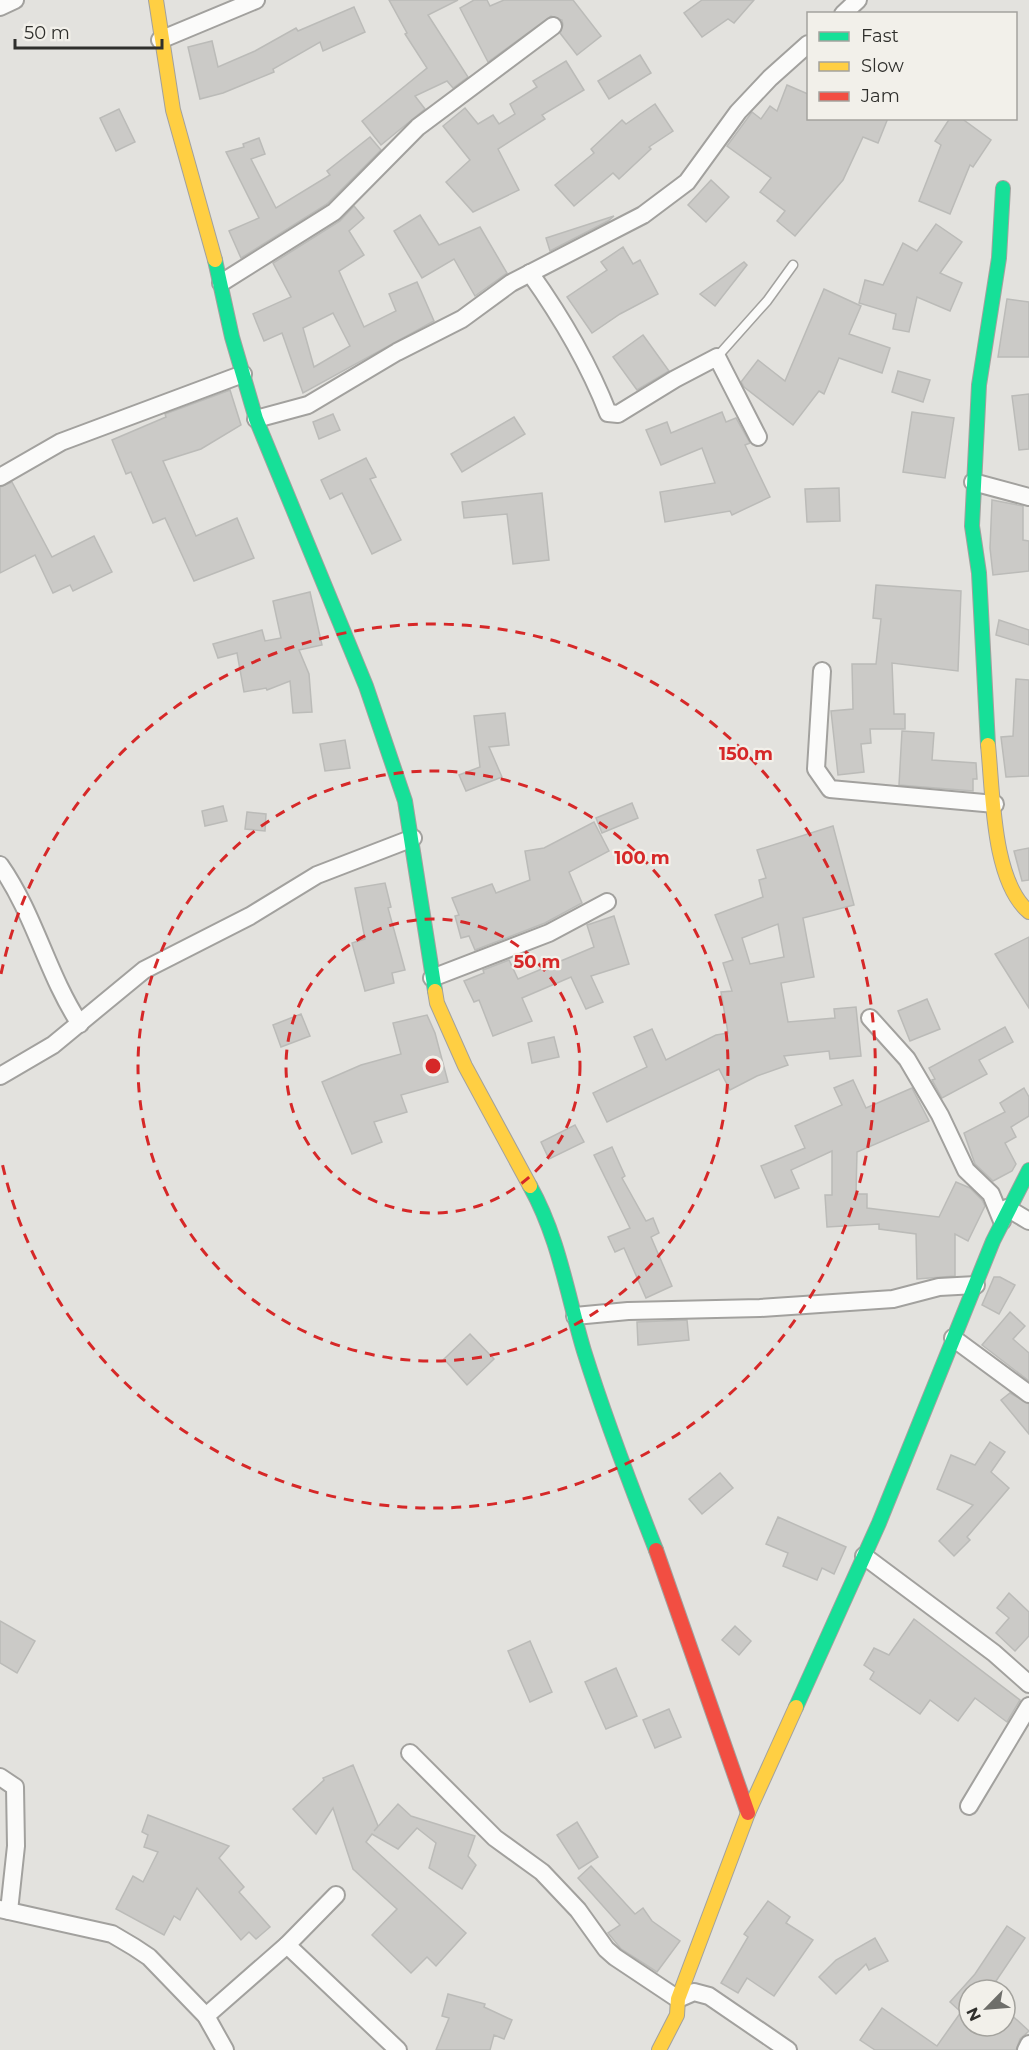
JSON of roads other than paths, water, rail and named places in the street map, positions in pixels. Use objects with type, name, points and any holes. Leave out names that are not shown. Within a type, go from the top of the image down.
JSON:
[{"type":"street","points":[[0,7],[15,0]]},
{"type":"street","points":[[156,0],[160,40],[173,110],[221,283],[232,337],[256,419],[366,686],[396,771],[413,838],[437,1003],[451,1038],[546,1215],[558,1248],[576,1316],[619,1455],[672,1590],[748,1813]]},
{"type":"street","points":[[160,40],[256,0]]},
{"type":"street","points":[[845,12],[858,0]]},
{"type":"street","points":[[221,283],[334,212],[418,127],[554,26]]},
{"type":"street","points":[[256,419],[308,405],[397,352],[462,319],[496,293],[530,273],[611,233],[668,198],[687,182],[738,111],[807,45]]},
{"type":"street","points":[[1003,188],[999,258],[979,386],[972,526],[979,582],[985,719],[1006,881],[1017,902],[1029,912]]},
{"type":"street","points":[[530,273],[556,308],[589,367],[608,413],[618,414],[675,379],[717,357],[758,437]]},
{"type":"street","points":[[0,477],[61,442],[243,375]]},
{"type":"street","points":[[973,482],[1029,496]]},
{"type":"street","points":[[822,671],[816,769],[830,789],[995,804]]},
{"type":"street","points":[[0,1076],[45,1050],[80,1024],[136,975],[151,966],[250,915],[317,875],[413,838]]},
{"type":"street","points":[[0,866],[19,892],[49,969],[80,1024]]},
{"type":"street","points":[[432,978],[549,933],[607,902]]},
{"type":"street","points":[[870,1018],[907,1059],[940,1115],[966,1170],[990,1194],[1005,1215],[1029,1221]]},
{"type":"street","points":[[659,2050],[677,2015],[678,2000],[748,1813],[864,1556],[952,1338],[1005,1215],[1029,1170]]},
{"type":"street","points":[[576,1316],[628,1311],[760,1308],[893,1299],[939,1287],[976,1286]]},
{"type":"street","points":[[952,1338],[1029,1394]]},
{"type":"street","points":[[864,1556],[994,1653],[1029,1684]]},
{"type":"street","points":[[969,1806],[1029,1706]]},
{"type":"street","points":[[410,1753],[495,1838],[542,1872],[585,1919],[606,1949],[641,1977],[678,2000]]},
{"type":"street","points":[[0,1777],[15,1787],[15,1846],[5,1910],[112,1934],[149,1957],[206,2016],[225,2050]]},
{"type":"street","points":[[206,2016],[286,1945],[336,1895]]},
{"type":"street","points":[[286,1945],[398,2050]]},
{"type":"street","points":[[678,2000],[694,1992],[709,1996],[788,2050]]},
{"type":"street","points":[[1026,2050],[1029,2044]]},
{"type":"lane","points":[[717,357],[767,301],[793,266]]}]
